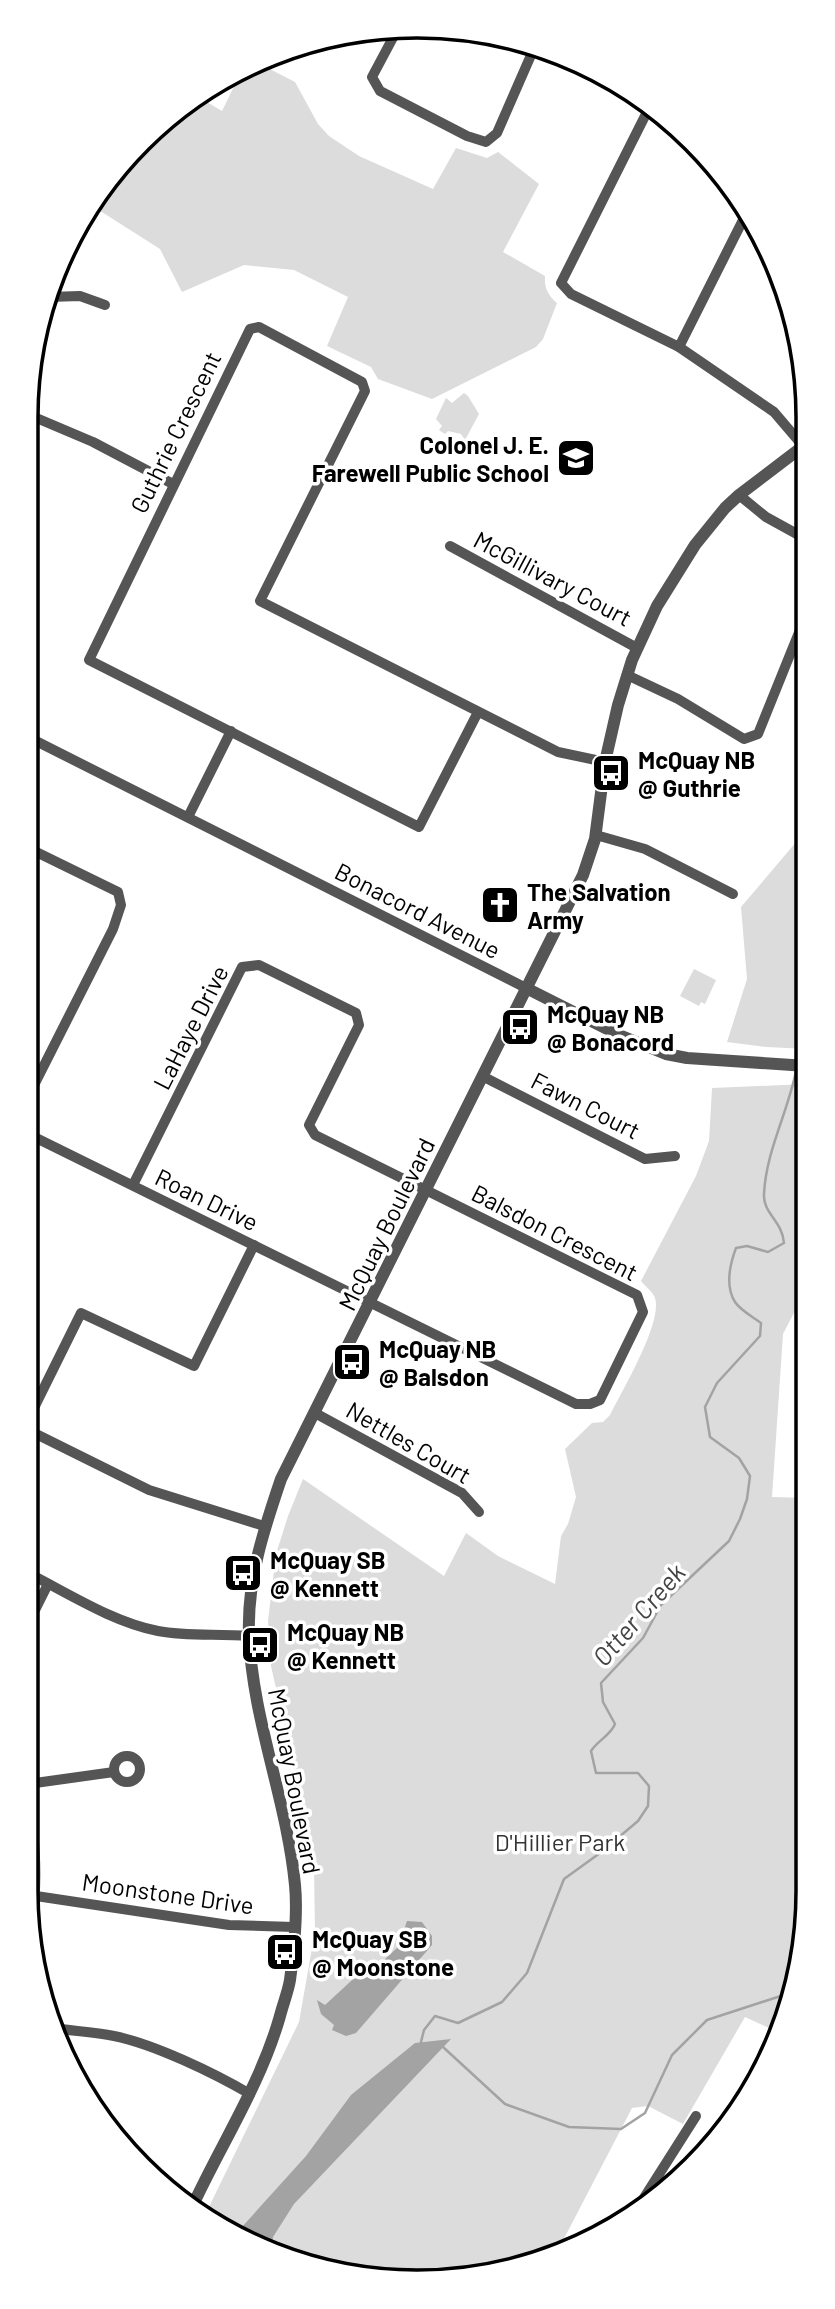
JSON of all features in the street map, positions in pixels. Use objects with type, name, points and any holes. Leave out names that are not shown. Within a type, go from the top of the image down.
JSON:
[{"type":"street","points":[[392,39],[372,77],[380,91],[467,136],[486,142],[497,133],[531,56]]},
{"type":"street","points":[[645,115],[561,283],[571,294],[679,347],[774,412],[796,436]]},
{"type":"street","points":[[679,347],[742,222]]},
{"type":"street","points":[[59,297],[80,296],[105,305]]},
{"type":"street","name":"Guthrie Crescent","points":[[478,712],[419,827],[89,660],[250,329],[259,327],[362,382],[365,391],[260,601],[558,752],[605,762]]},
{"type":"street","points":[[38,419],[93,442],[173,484]]},
{"type":"street","name":"McQuay Boulevard","points":[[196,2199],[271,2047],[290,1983],[295,1886],[288,1835],[255,1686],[249,1636],[253,1582],[264,1526],[281,1479],[583,875],[596,835],[605,762],[618,705],[637,648],[657,606],[711,524],[739,495],[796,451]]},
{"type":"street","points":[[739,495],[766,517],[796,534]]},
{"type":"street","name":"McGillivary Court","points":[[450,546],[637,648]]},
{"type":"street","points":[[627,675],[678,699],[744,739],[758,734],[796,640]]},
{"type":"street","points":[[188,817],[231,731]]},
{"type":"street","name":"Bonacord Avenue","points":[[38,742],[630,1041],[666,1054],[687,1058],[796,1065]]},
{"type":"street","points":[[596,835],[645,849],[733,894]]},
{"type":"street","points":[[38,852],[118,892],[121,905],[113,929],[38,1077]]},
{"type":"street","name":"LaHaye Drive","points":[[133,1185],[242,967],[259,965],[356,1013],[359,1025],[309,1125],[315,1135],[425,1190]]},
{"type":"street","name":"Fawn Court","points":[[482,1076],[645,1159],[675,1156]]},
{"type":"street","name":"Roan Drive","points":[[38,1139],[370,1302]]},
{"type":"street","name":"Balsdon Crescent","points":[[370,1302],[576,1404],[590,1404],[600,1400],[643,1312],[637,1295],[425,1190]]},
{"type":"street","points":[[38,1401],[81,1313],[194,1366],[254,1245]]},
{"type":"street","name":"Nettles Court","points":[[315,1413],[462,1493],[480,1512]]},
{"type":"street","points":[[38,1432],[149,1490],[264,1526]]},
{"type":"street","points":[[38,1579],[131,1624],[160,1632],[249,1636]]},
{"type":"street","points":[[38,1604],[48,1584]]},
{"type":"street","points":[[38,1783],[114,1772]]},
{"type":"street","name":"Moonstone Drive","points":[[38,1896],[229,1925],[294,1927]]},
{"type":"street","points":[[65,2030],[113,2036],[146,2045],[250,2094]]},
{"type":"street","points":[[647,2192],[696,2116]]},
{"type":"green space","points":[[269,69],[295,82],[318,124],[329,136],[359,156],[433,189],[456,148],[487,158],[498,152],[539,184],[503,252],[545,276],[547,291],[557,303],[543,339],[536,347],[432,399],[378,379],[371,367],[327,346],[348,297],[294,270],[244,265],[182,292],[160,249],[100,211],[133,168],[187,117],[207,102],[222,111],[234,86]]},
{"type":"green space","points":[[464,393],[479,414],[465,440],[461,434],[448,431],[445,434],[439,430],[442,426],[436,419],[446,398],[452,403]]},
{"type":"green space","points":[[796,842],[796,1048],[727,1042],[747,979],[741,907]]},
{"type":"green space","points":[[694,969],[716,980],[705,1004],[701,1002],[699,1006],[680,996]]},
{"type":"green space","name":"D'Hillier Park","points":[[796,1084],[796,1309],[783,1334],[772,1497],[796,1498],[796,1916],[784,1990],[771,2029],[745,2017],[683,2124],[648,2106],[632,2108],[562,2242],[516,2258],[467,2267],[393,2270],[319,2258],[272,2242],[208,2208],[299,2022],[315,1931],[314,1870],[271,1666],[268,1621],[276,1554],[288,1516],[303,1479],[444,1576],[466,1533],[498,1556],[555,1584],[561,1536],[568,1524],[576,1497],[565,1449],[592,1423],[603,1422],[610,1415],[647,1339],[656,1309],[655,1298],[641,1281],[696,1176],[709,1141],[712,1088]]},
{"type":"shaded area","points":[[407,1921],[422,1922],[432,1936],[432,1945],[356,2033],[346,2036],[332,2030],[334,2025],[321,2014],[317,2000],[325,2005],[364,1969],[382,1962],[398,1947]]},
{"type":"shaded area","points":[[451,2039],[294,2204],[272,2242],[242,2227],[306,2156],[351,2095],[415,2043]]},
{"type":"waterway","name":"Otter Creek","points":[[421,2042],[424,2030],[435,2016],[458,2023],[502,2002],[527,1973],[564,1879],[638,1821],[648,1806],[649,1786],[638,1773],[596,1773],[591,1751],[615,1724],[603,1702],[601,1683],[643,1638],[661,1605],[729,1541],[747,1499],[750,1476],[739,1458],[710,1437],[705,1407],[717,1383],[760,1336],[761,1323],[740,1308],[732,1296],[730,1268],[736,1248],[747,1246],[768,1252],[784,1243],[780,1228],[766,1207],[764,1194],[769,1162],[796,1071]]},
{"type":"waterway","points":[[443,2047],[505,2104],[569,2127],[621,2129],[645,2113],[672,2055],[707,2020],[782,1996]]},
{"type":"place","name":"Colonel J. E. Farewell Public School","points":[[576,458]]},
{"type":"place","name":"McQuay NB @ Guthrie","points":[[611,773]]},
{"type":"place","name":"The Salvation Army","points":[[500,905]]},
{"type":"place","name":"McQuay NB @ Bonacord","points":[[520,1027]]},
{"type":"place","name":"McQuay NB @ Balsdon","points":[[352,1362]]},
{"type":"place","name":"McQuay SB @ Kennett","points":[[243,1573]]},
{"type":"place","name":"McQuay NB @ Kennett","points":[[260,1645]]},
{"type":"place","name":"McQuay SB @ Moonstone","points":[[285,1952]]}]
